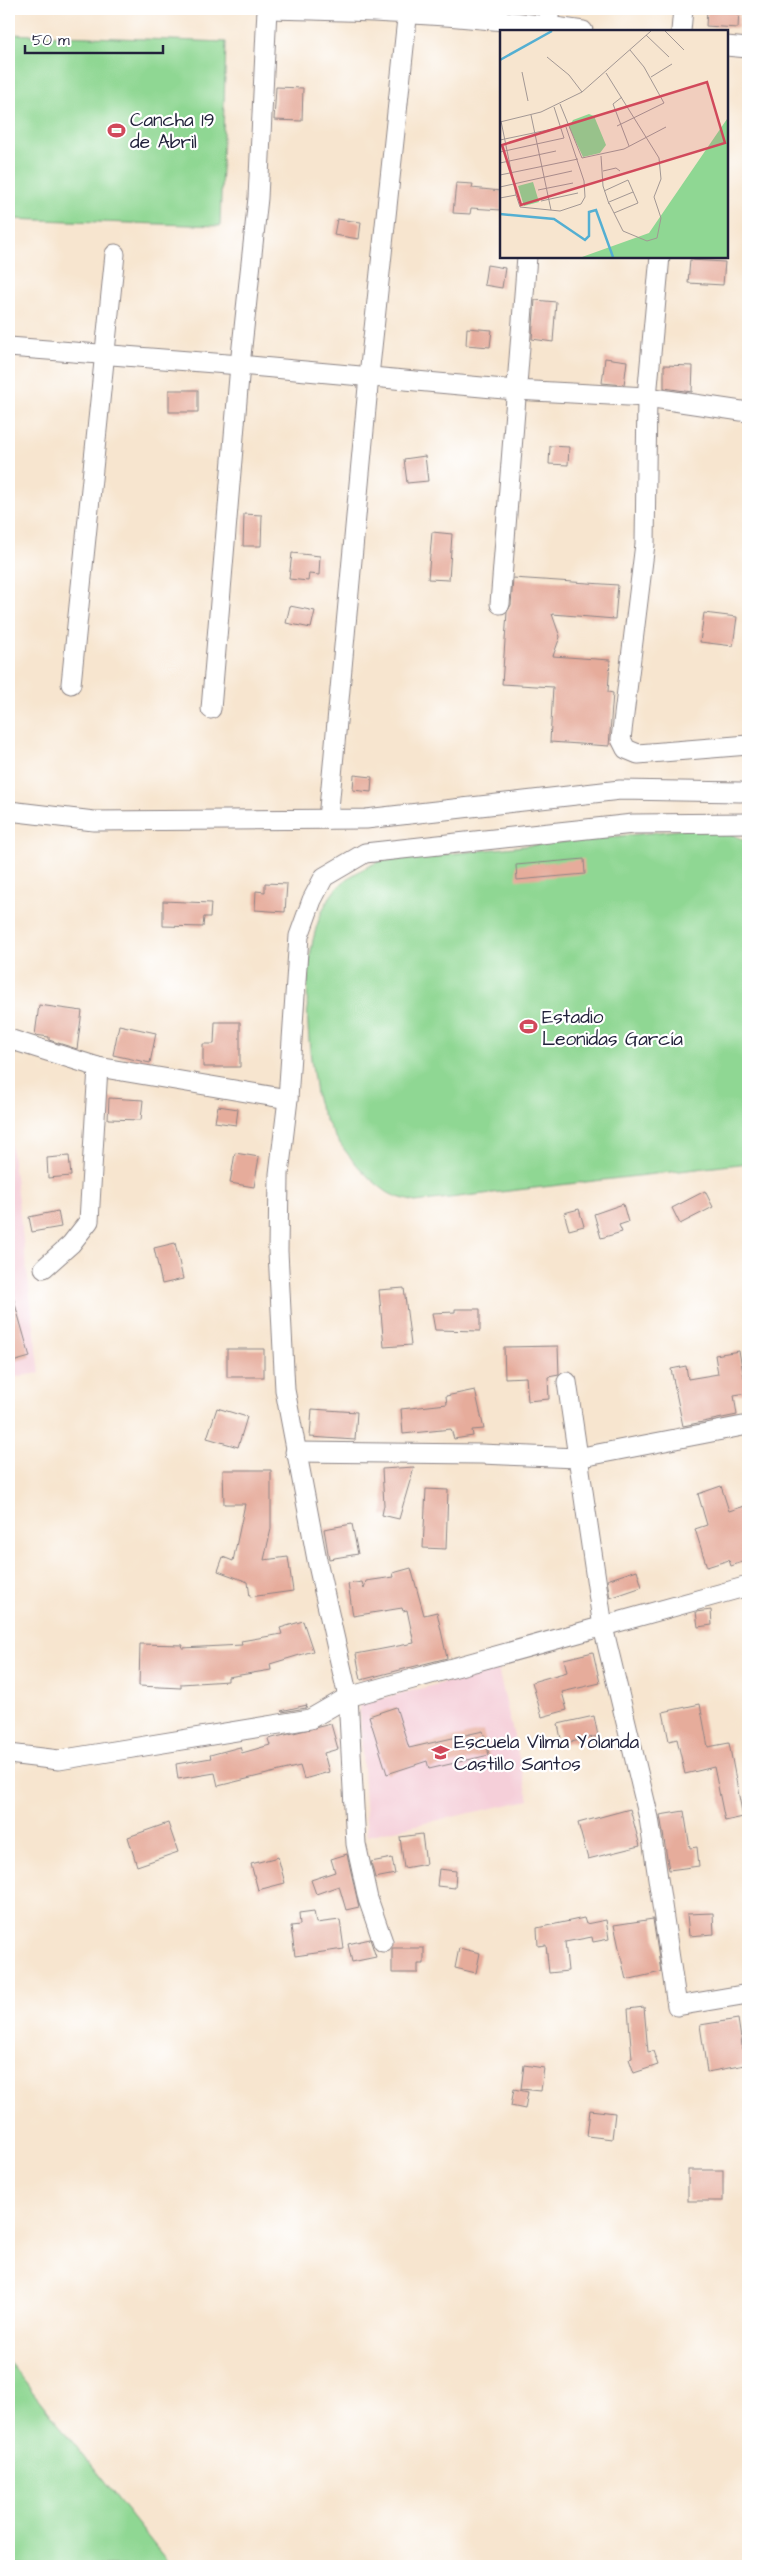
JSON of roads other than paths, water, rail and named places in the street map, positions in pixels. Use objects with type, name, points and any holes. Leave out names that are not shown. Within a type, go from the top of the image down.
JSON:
[{"type":"street","points":[[212,709],[240,365],[258,198],[267,9],[408,12],[548,22],[579,30]]},
{"type":"street","points":[[680,30],[683,9]]},
{"type":"street","points":[[328,819],[369,376],[408,12]]},
{"type":"street","points":[[727,46],[748,48]]},
{"type":"street","points":[[71,684],[107,354],[115,254]]},
{"type":"street","points":[[500,604],[515,390],[527,258]]},
{"type":"street","points":[[660,258],[648,397],[646,544],[621,739],[626,749],[638,754],[748,745]]},
{"type":"street","points":[[9,347],[240,365],[515,390],[648,397],[748,412]]},
{"type":"street","points":[[9,811],[94,821],[366,819],[620,790],[741,792]]},
{"type":"street","points":[[383,1942],[368,1899],[356,1844],[348,1697],[295,1452],[285,1390],[278,1251],[280,1174],[288,1099],[299,936],[324,877],[365,852],[633,824],[748,823]]},
{"type":"street","points":[[9,1039],[98,1067],[288,1099]]},
{"type":"street","points":[[44,1268],[71,1244],[89,1221],[98,1067]]},
{"type":"street","points":[[567,1382],[603,1627],[649,1818],[677,2006],[748,1994]]},
{"type":"street","points":[[295,1452],[481,1454],[577,1458],[748,1425]]},
{"type":"street","points":[[9,1754],[59,1760],[310,1719],[348,1697],[748,1586]]},
{"type":"place","name":"Cancha 19 de Abril","points":[[116,130]]},
{"type":"place","name":"Estadio Leonidas García","points":[[528,1027]]},
{"type":"place","name":"Escuela Vilma Yolanda Castillo Santos","points":[[440,1752]]}]
